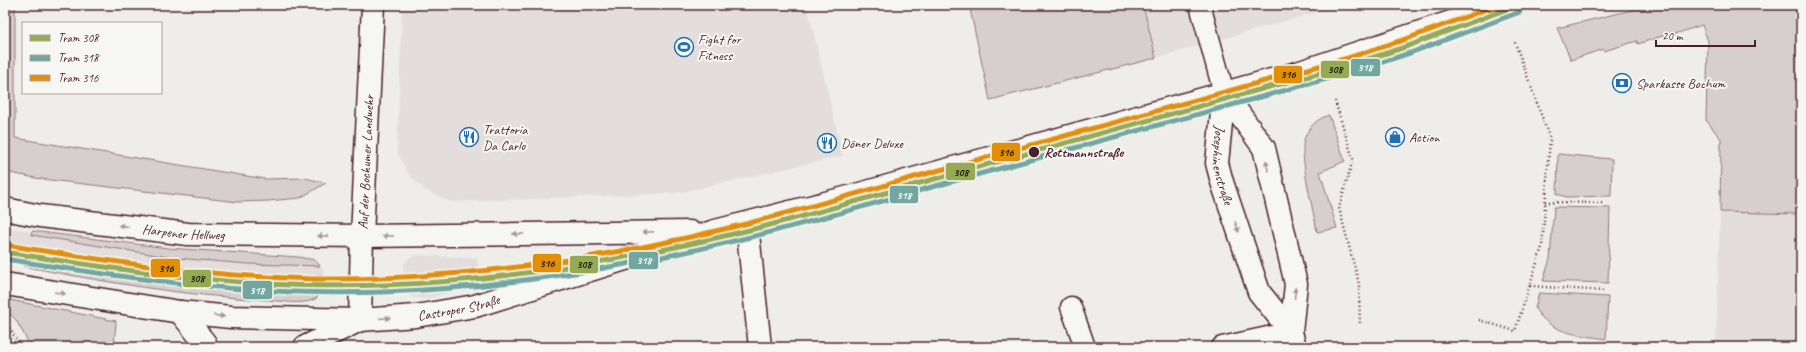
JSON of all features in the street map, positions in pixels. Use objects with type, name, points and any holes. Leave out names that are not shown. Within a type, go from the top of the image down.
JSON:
[{"type":"main road","name":"Auf der Bochumer Landwehr","points":[[360,320],[362,236],[374,5]]},
{"type":"main road","name":"Castroper Straße","points":[[180,312],[231,317],[360,320],[416,316],[476,306],[715,231],[747,224],[1314,68],[1502,5]]},
{"type":"main road","name":"Josephinenstraße","points":[[1224,93],[1264,148],[1296,284],[1293,339]]},
{"type":"main road","name":"Josephinenstraße","points":[[1224,93],[1217,163],[1222,182],[1259,292],[1293,339]]},
{"type":"main road","name":"Harpener Hellweg","points":[[5,209],[40,216],[188,234],[362,236]]},
{"type":"main road","points":[[747,224],[760,347]]},
{"type":"main road","name":"Castroper Straße","points":[[362,236],[715,231]]},
{"type":"main road","points":[[5,284],[180,312],[205,343],[205,347]]},
{"type":"main road","name":"Castroper Straße","points":[[305,347],[360,320]]},
{"type":"lane","points":[[1200,5],[1224,93]]},
{"type":"lane","points":[[1071,307],[1085,347]]},
{"type":"lane","points":[[1222,347],[1293,339]]},
{"type":"path","points":[[1479,320],[1515,331],[1542,247],[1550,140],[1514,40]]},
{"type":"path","points":[[1335,101],[1353,159],[1339,208],[1359,284],[1360,325]]},
{"type":"path","points":[[1545,202],[1604,203]]},
{"type":"path","points":[[1530,286],[1604,290]]},
{"type":"path","points":[[5,321],[21,347]]},
{"type":"shaded area","points":[[5,5],[15,5],[15,138],[265,179],[305,178],[326,183],[300,198],[238,202],[41,179],[5,172]]},
{"type":"shaded area","points":[[402,5],[807,5],[843,156],[678,193],[451,202],[426,191],[408,174],[397,151]]},
{"type":"shaded area","points":[[969,5],[1143,5],[1156,58],[990,100]]},
{"type":"shaded area","points":[[1143,5],[1342,5],[1156,58]]},
{"type":"shaded area","points":[[1653,5],[1801,5],[1801,206],[1799,214],[1720,212],[1721,139],[1706,120],[1708,41],[1702,25],[1638,44],[1637,41],[1604,51],[1603,49],[1571,60],[1557,28]]},
{"type":"shaded area","points":[[1329,115],[1345,161],[1320,172],[1337,228],[1317,232],[1305,171],[1303,148],[1304,140],[1311,127],[1317,121]]},
{"type":"shaded area","points":[[1558,154],[1612,159],[1611,196],[1566,197],[1557,194]]},
{"type":"shaded area","points":[[1554,207],[1610,208],[1608,283],[1543,281],[1550,259]]},
{"type":"shaded area","points":[[1720,212],[1799,214],[1797,282],[1801,282],[1801,347],[1716,347]]},
{"type":"shaded area","points":[[5,227],[32,231],[31,235],[175,258],[248,264],[320,266],[323,269],[324,290],[321,294],[246,291],[171,285],[24,263],[23,266],[5,263]]},
{"type":"shaded area","points":[[32,231],[168,248],[298,257],[315,260],[320,266],[248,264],[175,258],[31,235]]},
{"type":"shaded area","points":[[416,255],[477,258],[480,285],[425,299],[411,297],[405,290],[402,281],[404,264],[409,258]]},
{"type":"shaded area","points":[[24,263],[171,285],[321,294],[313,300],[285,302],[175,292],[84,278],[23,266]]},
{"type":"shaded area","points":[[1539,293],[1608,297],[1606,339],[1566,332],[1550,324],[1542,318],[1535,309]]},
{"type":"shaded area","points":[[5,299],[116,321],[114,347],[31,347],[16,320],[5,309]]},
{"type":"tram line","name":"316","points":[[6,245],[147,266],[194,271],[288,278],[335,279],[428,276],[472,272],[605,254],[649,246],[737,226],[1348,58],[1406,39],[1498,5]]},
{"type":"tram line","name":"308","points":[[5,252],[146,273],[193,278],[288,285],[335,286],[428,283],[472,279],[606,261],[694,243],[761,227],[1350,65],[1408,46],[1518,5]]},
{"type":"tram line","name":"318","points":[[5,259],[146,280],[193,285],[288,292],[335,293],[428,290],[472,286],[606,268],[762,234],[1352,72],[1410,53],[1520,12]]},
{"type":"place","name":"Fight for Fitness","points":[[684,47]]},
{"type":"place","name":"Sparkasse Bochum","points":[[1622,83]]},
{"type":"place","name":"Trattoria Da Carlo","points":[[469,137]]},
{"type":"place","name":"Action","points":[[1395,137]]},
{"type":"place","name":"Döner Deluxe","points":[[827,143]]},
{"type":"place","name":"Rottmannstraße","points":[[1034,152]]}]
